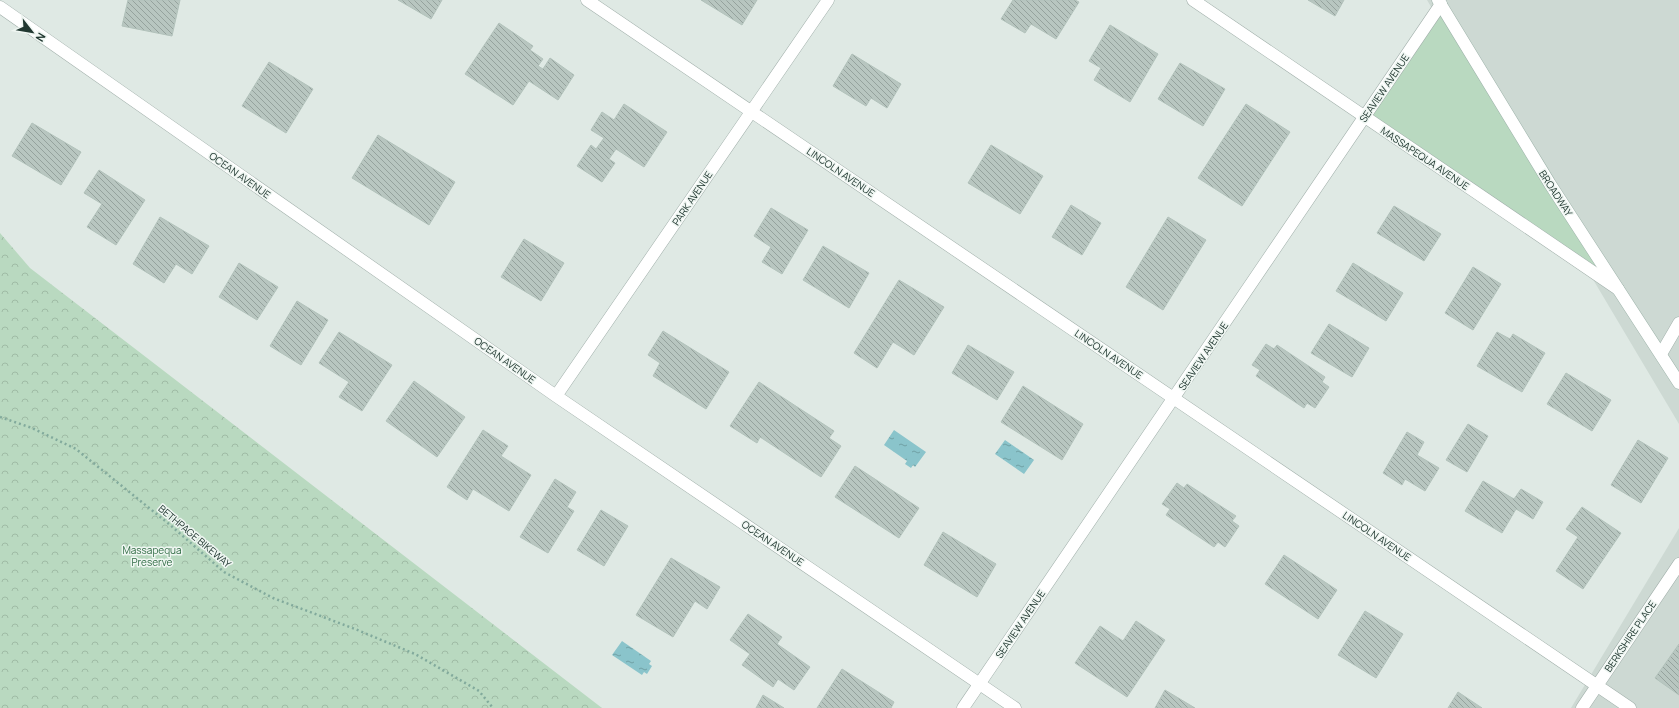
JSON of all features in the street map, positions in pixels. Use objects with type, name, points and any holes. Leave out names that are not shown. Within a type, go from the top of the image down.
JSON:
[{"type":"street","name":"LINCOLN AVENUE","points":[[587,0],[1630,708]]},
{"type":"street","name":"PARK AVENUE","points":[[556,396],[828,0]]},
{"type":"street","name":"MASSAPEQUA AVENUE","points":[[1193,0],[1618,289]]},
{"type":"street","name":"SEAVIEW AVENUE","points":[[963,708],[1365,117],[1440,2]]},
{"type":"street","name":"BROADWAY","points":[[1440,2],[1550,184],[1679,383]]},
{"type":"street","name":"OCEAN AVENUE","points":[[0,7],[556,396],[1015,708]]},
{"type":"street","points":[[1661,354],[1679,323]]},
{"type":"street","name":"BERKSHIRE PLACE","points":[[1582,708],[1679,564]]},
{"type":"path","name":"BETHPAGE BIKEWAY","points":[[0,416],[32,428],[76,449],[169,524],[224,572],[273,598],[355,629],[415,654],[478,691],[493,708]]},
{"type":"shaded area","points":[[1427,0],[1679,0],[1679,424],[1541,192]]},
{"type":"shaded area","points":[[1679,528],[1679,708],[1571,708]]},
{"type":"green space","points":[[1439,13],[1604,275],[1372,115]]},
{"type":"green space","name":"Massapequa Preserve","points":[[0,233],[30,268],[602,708],[0,708]]},
{"type":"water","points":[[894,430],[926,452],[915,467],[913,465],[911,468],[905,464],[907,461],[884,445]]},
{"type":"water","points":[[1005,440],[1034,460],[1024,474],[995,454]]},
{"type":"water","points":[[622,641],[651,661],[649,664],[652,666],[647,674],[644,672],[642,675],[612,655]]},
{"type":"building","points":[[128,0],[180,0],[172,36],[122,26]]},
{"type":"building","points":[[398,0],[442,0],[431,19]]},
{"type":"building","points":[[701,0],[757,0],[742,25]]},
{"type":"building","points":[[1013,0],[1075,0],[1079,2],[1056,39],[1031,24],[1025,33],[1001,19]]},
{"type":"building","points":[[1308,0],[1344,0],[1335,16]]},
{"type":"building","points":[[499,23],[533,46],[530,50],[543,59],[538,66],[543,69],[550,58],[574,75],[558,100],[529,81],[513,105],[465,74]]},
{"type":"building","points":[[1110,25],[1158,54],[1130,102],[1094,80],[1101,68],[1089,61]]},
{"type":"building","points":[[852,54],[901,84],[887,108],[871,98],[866,106],[833,86]]},
{"type":"building","points":[[269,62],[313,89],[286,133],[242,106]]},
{"type":"building","points":[[1180,63],[1225,89],[1203,126],[1158,99]]},
{"type":"building","points":[[624,104],[667,132],[644,167],[616,149],[609,159],[615,163],[602,182],[577,166],[591,145],[596,149],[604,138],[591,130],[602,112],[614,120]]},
{"type":"building","points":[[1246,104],[1290,132],[1242,206],[1198,178]]},
{"type":"building","points":[[32,123],[81,152],[61,185],[12,156]]},
{"type":"building","points":[[378,135],[455,182],[429,225],[352,178]]},
{"type":"building","points":[[991,145],[1043,176],[1020,214],[968,183]]},
{"type":"building","points":[[99,170],[145,200],[116,245],[87,227],[102,204],[84,193]]},
{"type":"building","points":[[1071,205],[1101,223],[1082,255],[1052,237]]},
{"type":"building","points":[[1394,206],[1441,234],[1424,261],[1377,233]]},
{"type":"building","points":[[771,208],[808,230],[782,274],[762,262],[771,247],[754,236]]},
{"type":"building","points":[[160,217],[209,246],[192,274],[176,264],[164,283],[133,264]]},
{"type":"building","points":[[1168,217],[1206,240],[1163,310],[1126,287]]},
{"type":"building","points":[[524,239],[564,263],[541,301],[501,277]]},
{"type":"building","points":[[823,246],[869,273],[849,308],[803,280]]},
{"type":"building","points":[[239,263],[278,287],[257,320],[219,297]]},
{"type":"building","points":[[1353,263],[1403,293],[1386,321],[1336,291]]},
{"type":"building","points":[[1473,267],[1501,284],[1473,330],[1445,313]]},
{"type":"building","points":[[899,280],[944,307],[914,355],[893,342],[877,368],[854,353]]},
{"type":"building","points":[[297,301],[328,320],[301,365],[270,346]]},
{"type":"building","points":[[1329,324],[1369,348],[1352,377],[1311,353]]},
{"type":"building","points":[[663,331],[729,372],[706,409],[653,376],[660,363],[648,355]]},
{"type":"building","points":[[339,332],[392,365],[362,411],[339,397],[349,382],[319,363]]},
{"type":"building","points":[[1497,332],[1510,339],[1513,334],[1545,353],[1522,392],[1477,366]]},
{"type":"building","points":[[1266,344],[1274,349],[1277,345],[1325,377],[1322,382],[1329,387],[1315,408],[1307,403],[1304,408],[1256,376],[1260,370],[1252,365]]},
{"type":"building","points":[[968,345],[1014,372],[997,400],[952,373]]},
{"type":"building","points":[[1566,373],[1611,400],[1592,431],[1547,404]]},
{"type":"building","points":[[414,381],[465,417],[437,457],[386,421]]},
{"type":"building","points":[[759,382],[834,431],[829,438],[841,446],[821,477],[760,437],[757,443],[730,426]]},
{"type":"building","points":[[1023,386],[1083,424],[1062,460],[1001,422]]},
{"type":"building","points":[[1468,424],[1488,436],[1467,472],[1446,460]]},
{"type":"building","points":[[483,430],[508,446],[501,456],[531,475],[509,511],[473,489],[467,500],[447,487]]},
{"type":"building","points":[[1407,432],[1424,442],[1417,455],[1439,468],[1425,491],[1405,479],[1402,485],[1383,473]]},
{"type":"building","points":[[1638,440],[1668,458],[1641,503],[1611,485]]},
{"type":"building","points":[[855,466],[919,508],[899,538],[835,497]]},
{"type":"building","points":[[555,479],[576,492],[567,507],[574,511],[548,553],[520,537]]},
{"type":"building","points":[[1483,481],[1514,499],[1521,489],[1543,502],[1533,519],[1516,509],[1502,533],[1465,511]]},
{"type":"building","points":[[1177,483],[1184,488],[1187,484],[1236,516],[1232,521],[1239,526],[1225,547],[1218,542],[1214,547],[1166,515],[1170,509],[1162,504]]},
{"type":"building","points":[[1582,507],[1621,533],[1583,589],[1556,571],[1578,537],[1566,529]]},
{"type":"building","points":[[601,510],[628,526],[604,566],[577,550]]},
{"type":"building","points":[[943,532],[996,564],[977,597],[924,565]]},
{"type":"building","points":[[1284,555],[1337,590],[1318,619],[1265,584]]},
{"type":"building","points":[[671,558],[720,587],[707,609],[695,601],[673,637],[636,615]]},
{"type":"building","points":[[1365,611],[1403,634],[1376,678],[1338,655]]},
{"type":"building","points":[[748,614],[782,637],[777,644],[810,667],[794,690],[778,679],[773,687],[742,665],[750,654],[730,640]]},
{"type":"building","points":[[1136,621],[1165,640],[1127,697],[1075,663],[1100,626],[1123,641]]},
{"type":"building","points":[[1679,644],[1679,695],[1655,678]]},
{"type":"building","points":[[842,669],[894,702],[891,708],[817,708]]},
{"type":"building","points":[[1165,690],[1195,708],[1155,708]]},
{"type":"building","points":[[1458,692],[1482,708],[1448,708]]},
{"type":"building","points":[[763,695],[784,708],[756,708]]}]
